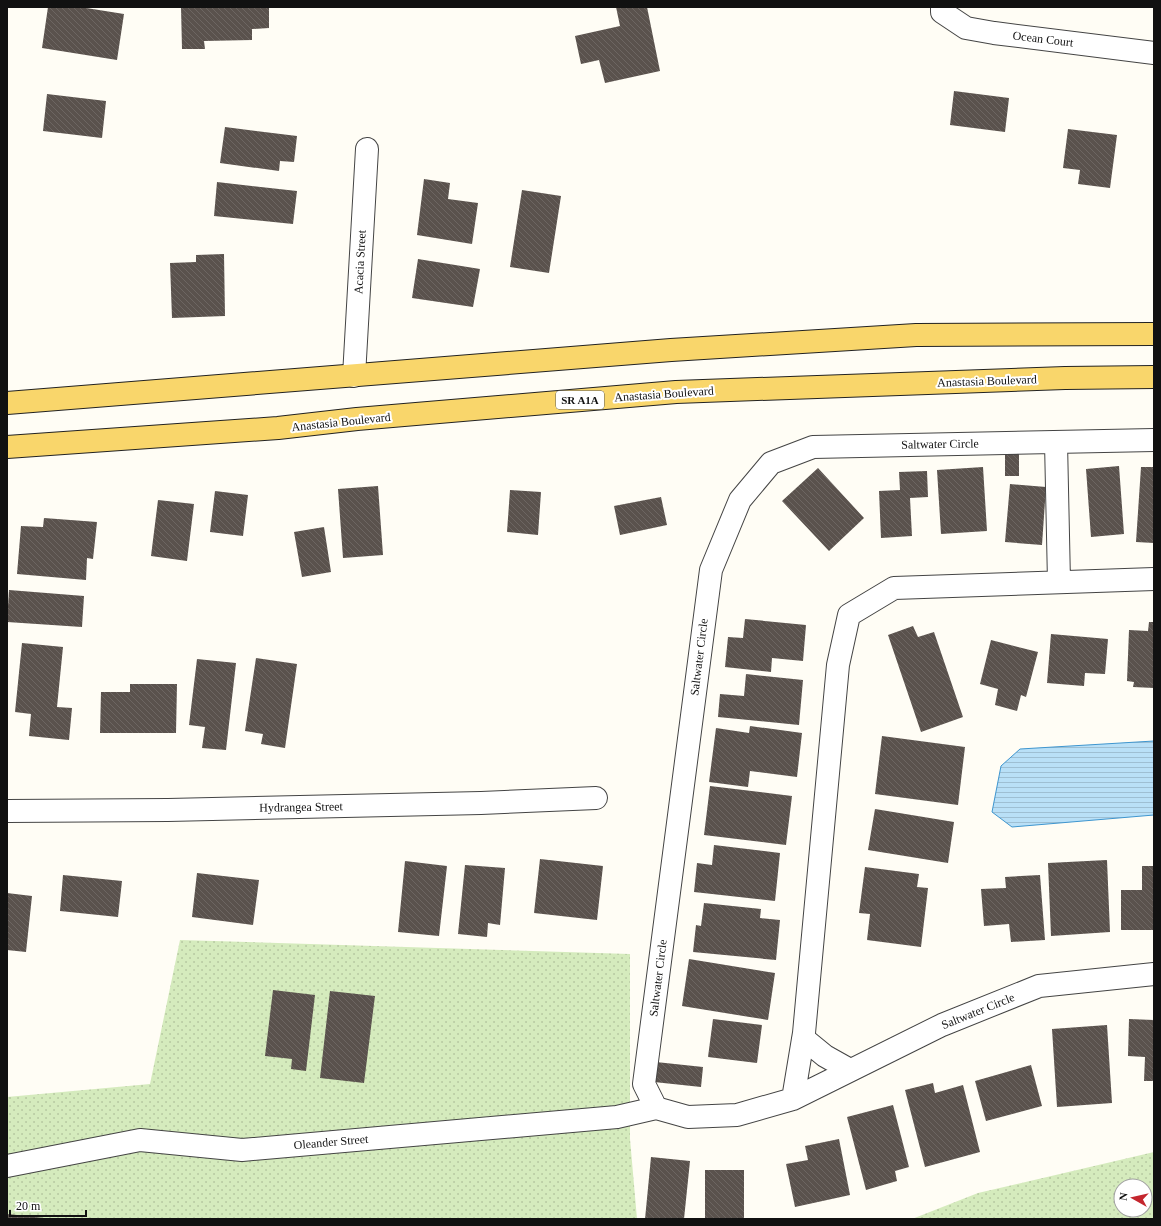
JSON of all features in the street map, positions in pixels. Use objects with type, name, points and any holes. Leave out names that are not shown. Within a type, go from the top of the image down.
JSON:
[{"type":"main road","points":[[7,404],[671,350],[908,336],[1154,334]]},
{"type":"main road","name":"Anastasia Boulevard","points":[[7,447],[278,428],[357,419],[676,392],[1065,378],[1154,377]]},
{"type":"street","name":"Ocean Court","points":[[942,7],[942,12],[966,28],[994,33],[1154,53]]},
{"type":"street","name":"Acacia Street","points":[[354,376],[366,149]]},
{"type":"street","name":"Saltwater Circle","points":[[1154,440],[813,447],[771,463],[740,500],[711,570],[644,1084],[656,1108],[688,1117],[737,1115],[793,1100],[942,1025],[1038,986],[1154,974]]},
{"type":"street","points":[[1056,442],[1059,582]]},
{"type":"street","points":[[793,1100],[803,1038],[838,665],[849,615],[894,588],[1154,579]]},
{"type":"street","name":"Hydrangea Street","points":[[7,811],[168,810],[481,803],[596,798]]},
{"type":"street","points":[[803,1038],[825,1056],[850,1070]]},
{"type":"street","name":"Oleander Street","points":[[7,1166],[140,1140],[242,1150],[617,1117],[656,1108]]},
{"type":"green space","points":[[180,940],[630,954],[630,1139],[637,1219],[7,1219],[7,1097],[150,1084]]},
{"type":"green space","points":[[1154,1152],[1154,1219],[912,1219],[978,1193]]},
{"type":"water","points":[[1154,741],[1154,815],[1012,827],[992,812],[1001,766],[1020,749]]},
{"type":"building","points":[[48,7],[80,7],[124,14],[117,60],[42,48]]},
{"type":"building","points":[[181,7],[269,7],[269,28],[252,29],[252,40],[204,41],[205,49],[182,49]]},
{"type":"building","points":[[616,7],[647,7],[660,71],[605,83],[599,60],[581,64],[575,36],[620,26]]},
{"type":"building","points":[[954,91],[1009,98],[1005,132],[950,125]]},
{"type":"building","points":[[47,94],[106,101],[102,138],[43,131]]},
{"type":"building","points":[[225,127],[297,136],[294,162],[280,161],[279,171],[220,163]]},
{"type":"building","points":[[1068,129],[1117,135],[1110,188],[1078,184],[1080,170],[1063,168]]},
{"type":"building","points":[[424,179],[450,183],[448,199],[478,203],[472,244],[417,235]]},
{"type":"building","points":[[217,182],[297,191],[293,224],[214,216]]},
{"type":"building","points":[[522,190],[561,196],[549,273],[510,267]]},
{"type":"building","points":[[224,254],[225,316],[172,318],[170,263],[196,262],[196,255]]},
{"type":"building","points":[[418,259],[480,269],[473,307],[412,298]]},
{"type":"building","points":[[1019,449],[1019,476],[1005,476],[1005,450]]},
{"type":"building","points":[[1119,466],[1124,534],[1091,537],[1086,469]]},
{"type":"building","points":[[983,467],[987,531],[941,534],[937,470]]},
{"type":"building","points":[[1141,467],[1154,467],[1154,543],[1136,542]]},
{"type":"building","points":[[818,468],[864,518],[829,551],[782,501]]},
{"type":"building","points":[[927,471],[928,497],[910,498],[912,536],[881,538],[879,491],[900,490],[899,472]]},
{"type":"building","points":[[1010,484],[1046,487],[1042,545],[1005,542]]},
{"type":"building","points":[[378,486],[383,555],[343,558],[338,489]]},
{"type":"building","points":[[510,490],[541,492],[538,535],[507,532]]},
{"type":"building","points":[[215,491],[248,495],[243,536],[210,532]]},
{"type":"building","points":[[661,497],[667,525],[620,535],[614,506]]},
{"type":"building","points":[[158,500],[194,504],[187,561],[151,556]]},
{"type":"building","points":[[44,518],[97,522],[93,559],[87,558],[86,580],[17,574],[21,526],[43,527]]},
{"type":"building","points":[[324,527],[331,572],[302,577],[294,532]]},
{"type":"building","points":[[9,590],[84,596],[82,627],[7,622]]},
{"type":"building","points":[[745,619],[806,625],[803,661],[772,658],[771,672],[725,667],[728,637],[743,638]]},
{"type":"building","points":[[1149,622],[1154,622],[1154,688],[1133,687],[1134,682],[1127,681],[1129,630],[1148,631]]},
{"type":"building","points":[[913,626],[918,637],[934,632],[963,717],[921,732],[888,635]]},
{"type":"building","points":[[1051,634],[1108,639],[1105,674],[1085,673],[1084,686],[1047,683]]},
{"type":"building","points":[[991,640],[1038,652],[1026,697],[1021,695],[1017,711],[995,705],[998,689],[980,684]]},
{"type":"building","points":[[22,643],[63,647],[57,707],[72,708],[69,740],[29,736],[31,714],[15,712]]},
{"type":"building","points":[[256,658],[297,664],[285,748],[261,744],[263,734],[245,731]]},
{"type":"building","points":[[197,659],[236,663],[226,750],[202,748],[205,727],[189,725]]},
{"type":"building","points":[[746,674],[803,680],[799,725],[718,717],[720,694],[744,696]]},
{"type":"building","points":[[130,684],[177,684],[176,733],[100,733],[101,692],[130,692]]},
{"type":"building","points":[[750,726],[802,733],[797,777],[750,771],[748,787],[709,782],[716,728],[749,733]]},
{"type":"building","points":[[882,736],[965,747],[958,805],[875,794]]},
{"type":"building","points":[[710,786],[792,796],[786,845],[704,835]]},
{"type":"building","points":[[875,809],[954,822],[948,863],[868,850]]},
{"type":"building","points":[[714,845],[780,853],[775,901],[694,892],[697,863],[712,865]]},
{"type":"building","points":[[540,859],[603,866],[597,920],[534,913]]},
{"type":"building","points":[[1107,860],[1110,932],[1051,936],[1048,863]]},
{"type":"building","points":[[405,861],[447,866],[439,936],[398,932]]},
{"type":"building","points":[[465,865],[505,868],[500,925],[488,923],[487,937],[458,934]]},
{"type":"building","points":[[1142,866],[1154,866],[1154,930],[1121,930],[1121,890],[1142,890]]},
{"type":"building","points":[[865,867],[919,874],[917,887],[928,888],[921,947],[867,940],[870,914],[859,913]]},
{"type":"building","points":[[197,873],[259,880],[253,925],[192,917]]},
{"type":"building","points":[[63,875],[122,881],[118,917],[60,911]]},
{"type":"building","points":[[1040,875],[1045,940],[1011,942],[1009,924],[984,926],[981,889],[1006,888],[1005,877]]},
{"type":"building","points":[[7,893],[32,896],[26,952],[7,950]]},
{"type":"building","points":[[704,903],[761,909],[760,918],[780,920],[776,960],[693,952],[696,925],[701,926]]},
{"type":"building","points":[[689,959],[775,973],[768,1020],[682,1006]]},
{"type":"building","points":[[273,990],[315,995],[306,1071],[291,1069],[292,1059],[265,1056]]},
{"type":"building","points":[[330,991],[375,996],[364,1083],[320,1078]]},
{"type":"building","points":[[713,1019],[762,1025],[757,1063],[708,1057]]},
{"type":"building","points":[[1129,1019],[1154,1020],[1154,1081],[1144,1081],[1145,1057],[1128,1056]]},
{"type":"building","points":[[1107,1025],[1112,1103],[1057,1107],[1052,1029]]},
{"type":"building","points":[[656,1062],[703,1067],[701,1087],[654,1082]]},
{"type":"building","points":[[1031,1065],[1042,1106],[986,1121],[975,1081]]},
{"type":"building","points":[[933,1083],[935,1093],[963,1085],[980,1152],[925,1167],[905,1090]]},
{"type":"building","points":[[893,1105],[909,1167],[895,1171],[897,1181],[866,1190],[847,1117]]},
{"type":"building","points":[[839,1139],[850,1195],[795,1207],[786,1164],[808,1160],[805,1146]]},
{"type":"building","points":[[651,1157],[690,1161],[684,1219],[645,1219]]},
{"type":"building","points":[[705,1170],[744,1170],[744,1219],[705,1219]]},
{"type":"building","points":[[8,1214],[44,1218],[44,1219],[7,1219]]}]
